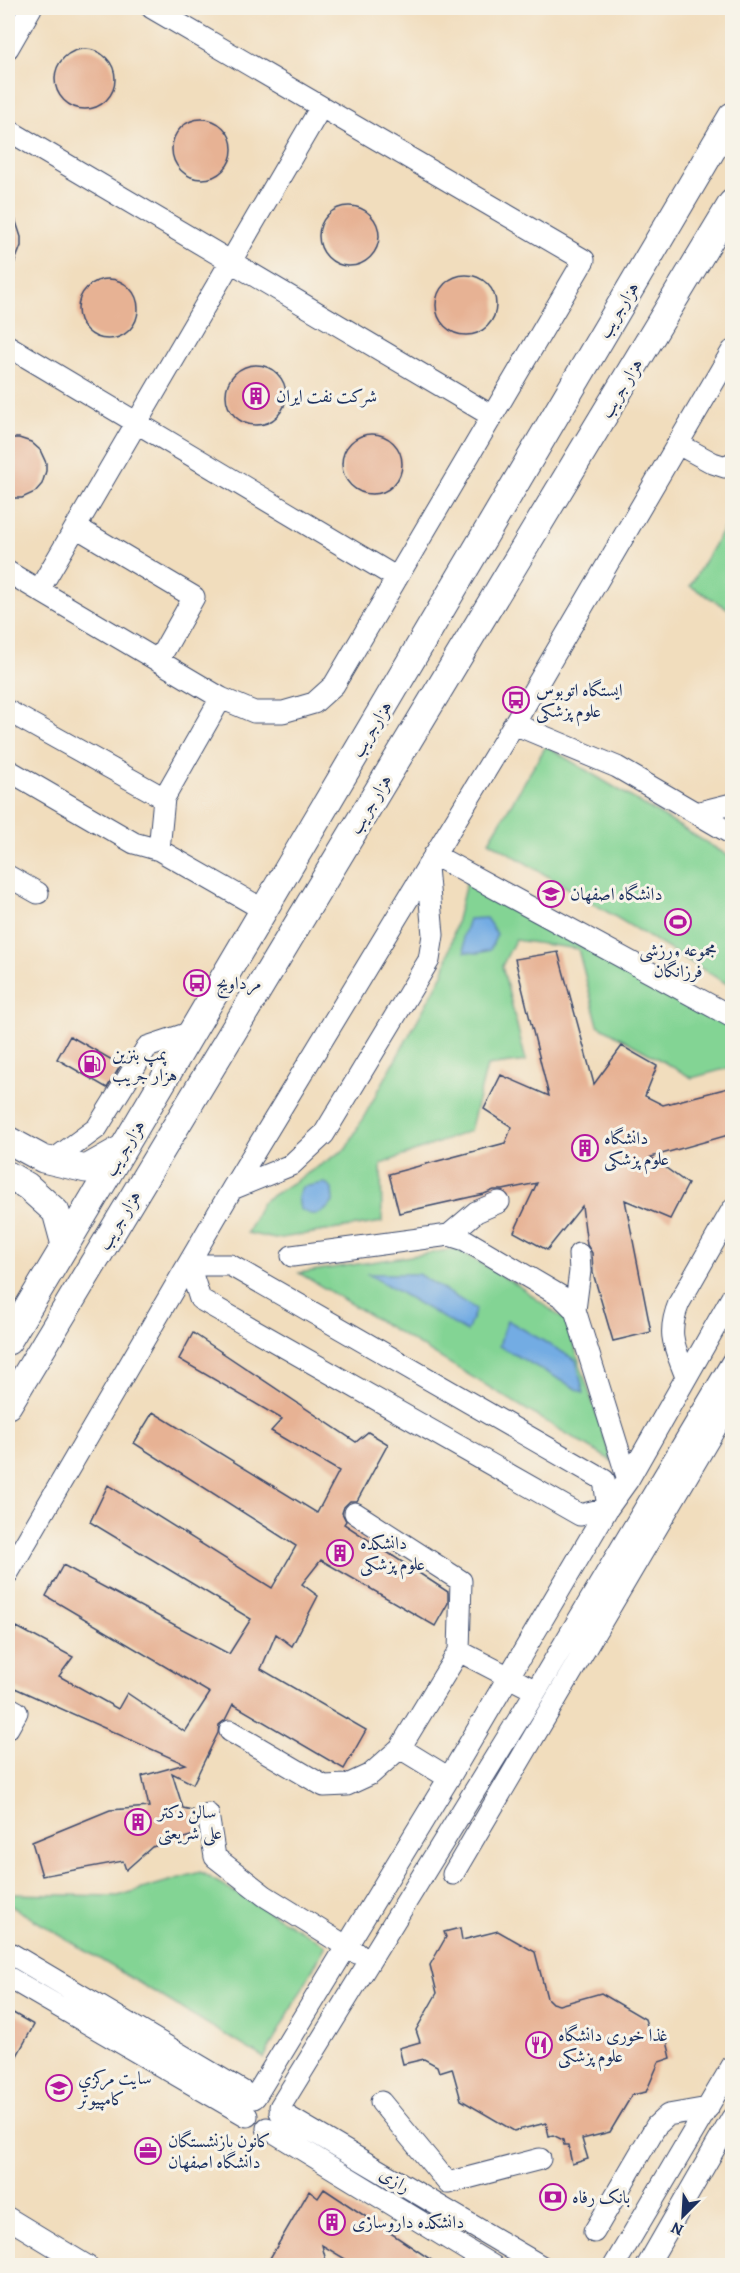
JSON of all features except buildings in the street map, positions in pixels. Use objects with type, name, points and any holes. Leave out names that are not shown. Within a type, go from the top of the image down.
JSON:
[{"type":"main road","name":"هزارجریب","points":[[8,1341],[732,116]]},
{"type":"main road","name":"هزار جریب","points":[[8,1405],[732,203]]},
{"type":"main road","points":[[8,1140],[43,1159],[86,1169],[124,1148]]},
{"type":"main road","points":[[8,1175],[27,1186],[56,1212],[66,1245]]},
{"type":"street","points":[[8,48],[31,8]]},
{"type":"street","points":[[8,572],[221,698],[254,712],[283,712],[314,703],[334,685],[584,260],[152,8]]},
{"type":"street","points":[[39,590],[321,107]]},
{"type":"street","points":[[8,130],[492,416]]},
{"type":"street","points":[[8,346],[397,578]]},
{"type":"street","points":[[8,1573],[232,1189],[514,724],[732,351]]},
{"type":"street","points":[[678,444],[713,464],[725,467],[732,463]]},
{"type":"street","points":[[76,527],[194,597],[158,661]]},
{"type":"street","points":[[159,850],[164,798],[221,698]]},
{"type":"street","points":[[8,711],[164,798]]},
{"type":"street","points":[[514,724],[617,767],[730,831]]},
{"type":"street","points":[[8,770],[134,843],[159,850],[264,910]]},
{"type":"street","points":[[696,813],[732,804]]},
{"type":"street","points":[[430,861],[732,1017]]},
{"type":"street","points":[[232,1189],[291,1165],[324,1134],[429,960],[433,935],[430,861]]},
{"type":"street","points":[[8,876],[38,893]]},
{"type":"street","points":[[52,1161],[97,1128],[147,1047],[192,1032]]},
{"type":"street","points":[[449,1235],[476,1212],[499,1202]]},
{"type":"street","points":[[686,1377],[671,1336],[672,1319],[732,1210]]},
{"type":"street","points":[[292,1256],[449,1235],[465,1240],[562,1297],[575,1311]]},
{"type":"street","points":[[579,1254],[580,1271],[575,1311],[628,1480]]},
{"type":"street","points":[[189,1265],[200,1299],[580,1515],[608,1508]]},
{"type":"street","points":[[189,1265],[230,1265],[604,1480],[608,1508]]},
{"type":"street","points":[[732,1297],[628,1480],[608,1508],[449,1778],[252,2104],[255,2126],[276,2116],[536,1691],[732,1362]]},
{"type":"street","points":[[453,1874],[732,1401]]},
{"type":"street","points":[[230,1731],[324,1786],[347,1785],[371,1774],[400,1748],[459,1651],[461,1581],[355,1513]]},
{"type":"street","points":[[459,1651],[536,1691]]},
{"type":"street","points":[[8,1707],[16,1712],[8,1728]]},
{"type":"street","points":[[400,1748],[449,1778]]},
{"type":"street","points":[[207,1814],[215,1857],[265,1896],[370,1961]]},
{"type":"street","points":[[8,1953],[252,2104]]},
{"type":"street","points":[[8,1977],[252,2104]]},
{"type":"street","points":[[614,2265],[732,2066]]},
{"type":"street","points":[[252,2104],[262,2095],[270,2096],[276,2116]]},
{"type":"street","points":[[381,2102],[448,2182]]},
{"type":"street","points":[[594,2232],[656,2126],[668,2115],[708,2108]]},
{"type":"street","name":"رازی","points":[[276,2116],[542,2265]]},
{"type":"street","name":"رازی","points":[[276,2116],[493,2265]]},
{"type":"street","points":[[647,2265],[732,2118]]},
{"type":"street","points":[[430,2201],[448,2182],[540,2159]]},
{"type":"street","points":[[8,2218],[87,2265]]},
{"type":"green space","points":[[725,526],[732,531],[732,611],[690,586]]},
{"type":"green space","name":"مجموعه ورزشی فرزانگان","points":[[546,746],[732,858],[732,987],[489,841]]},
{"type":"green space","points":[[466,883],[732,1028],[732,1067],[692,1078],[598,1025],[578,949],[515,940],[502,966],[526,1061],[487,1066],[470,1131],[381,1164],[382,1222],[275,1239],[247,1233],[262,1202],[346,1149],[444,972]]},
{"type":"green space","points":[[457,1249],[519,1286],[566,1321],[612,1461],[299,1273]]},
{"type":"green space","points":[[200,1872],[326,1945],[264,2058],[8,1904],[8,1894],[118,1896]]},
{"type":"water","points":[[486,918],[497,934],[490,950],[478,953],[465,952],[463,937],[469,919]]},
{"type":"water","points":[[325,1183],[332,1189],[333,1202],[318,1214],[309,1214],[300,1209],[298,1197],[302,1187]]},
{"type":"water","points":[[368,1274],[418,1274],[476,1309],[467,1332]]},
{"type":"water","points":[[507,1320],[576,1360],[584,1393],[499,1346]]},
{"type":"place","name":"شرکت نفت ایران","points":[[256,396]]},
{"type":"place","name":"ایستگاه اتوبوس علوم پزشکی","points":[[516,700]]},
{"type":"place","name":"دانشگاه اصفهان","points":[[551,894]]},
{"type":"place","name":"مجموعه ورزشی فرزانگان","points":[[678,922]]},
{"type":"place","name":"مرداویج","points":[[197,983]]},
{"type":"place","name":"پمپ بنزین هزار جریب","points":[[92,1064]]},
{"type":"place","name":"دانشگاه علوم پزشکی","points":[[585,1148]]},
{"type":"place","name":"دانشکده علوم پزشکی","points":[[340,1553]]},
{"type":"place","name":"سالن دکتر علی شریعتی","points":[[138,1822]]},
{"type":"place","name":"غذا خوری دانشگاه علوم پزشکی","points":[[539,2045]]},
{"type":"place","name":"سايت مرکزي کامپيوتر","points":[[59,2088]]},
{"type":"place","name":"کانون بازنشستگان دانشگاه اصفهان","points":[[148,2151]]},
{"type":"place","name":"بانک رفاه","points":[[553,2197]]},
{"type":"place","name":"دانشکده داروسازی","points":[[332,2222]]}]
